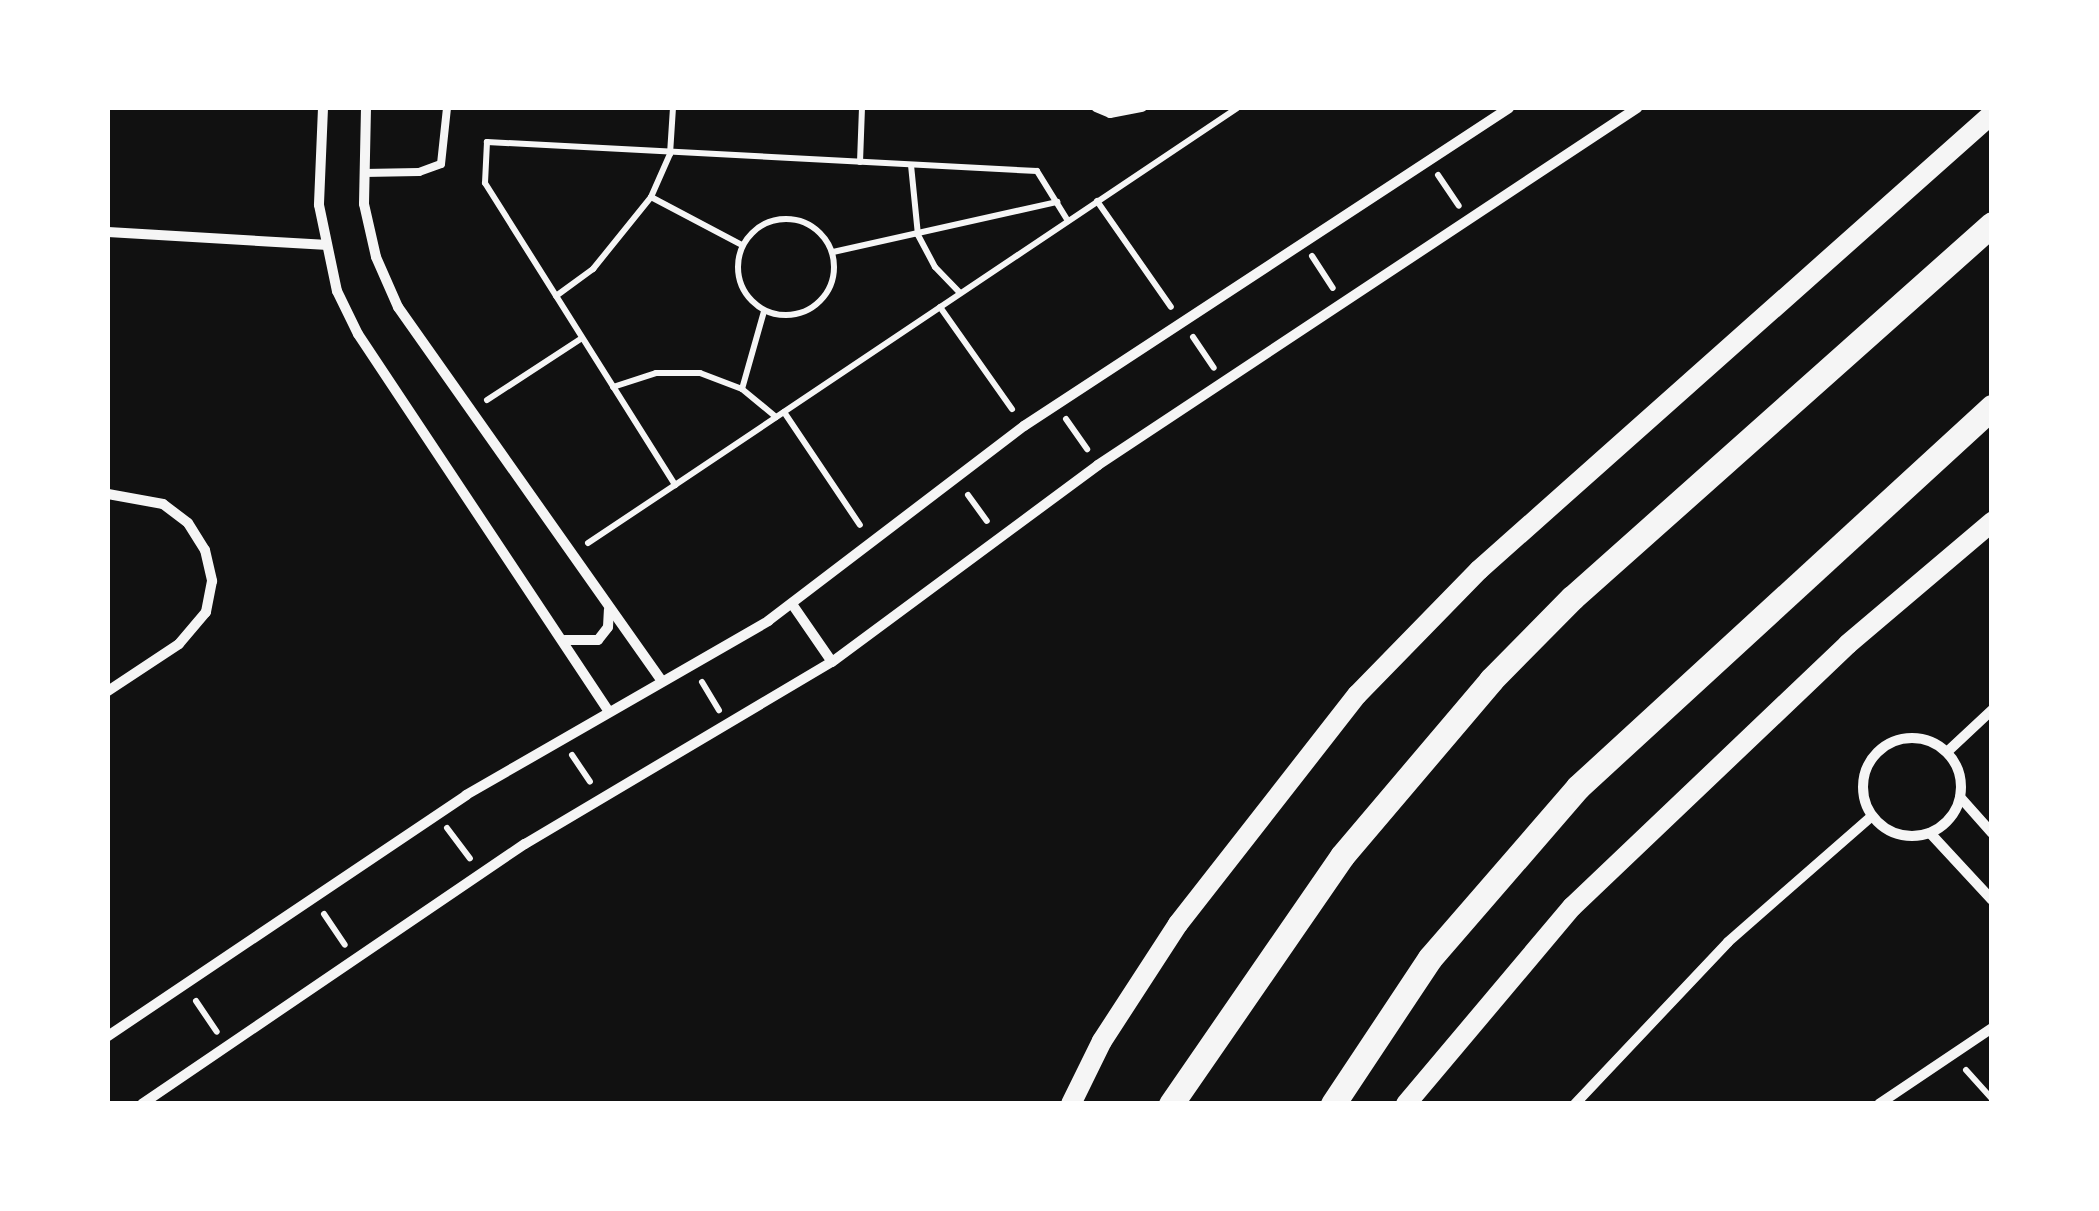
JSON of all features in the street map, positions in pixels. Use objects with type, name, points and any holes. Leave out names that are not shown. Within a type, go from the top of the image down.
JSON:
[{"type":"highway","points":[[1172,1104],[1342,856],[1492,680],[1572,598],[1992,224]]},
{"type":"highway","points":[[1332,1104],[1430,958],[1578,788],[1992,406]]},
{"type":"main road","points":[[1071,1104],[1102,1041],[1178,924],[1357,695],[1479,570],[1992,114]]},
{"type":"main road","points":[[1406,1104],[1572,907],[1848,644],[1992,522]]},
{"type":"street","points":[[322,108],[324,245],[358,334],[608,710]]},
{"type":"street","points":[[366,108],[364,173],[376,257],[398,307],[662,680]]},
{"type":"street","points":[[108,1036],[438,814],[560,738],[792,604],[1024,426],[1509,108]]},
{"type":"street","points":[[142,1104],[481,873],[832,662],[1098,465],[1636,108]]},
{"type":"street","points":[[108,232],[324,245]]},
{"type":"street","points":[[108,494],[163,504],[188,523],[205,550],[212,581],[206,612],[179,644],[108,691]]},
{"type":"street","points":[[792,604],[832,662]]},
{"type":"street","points":[[564,640],[581,645],[598,640],[608,627],[609,610]]},
{"type":"street","points":[[1947,752],[1992,710]]},
{"type":"street","points":[[1924,738],[1947,752],[1959,773],[1960,797],[1950,818],[1930,832],[1904,835],[1872,816],[1864,778],[1886,745],[1924,738]]},
{"type":"street","points":[[1960,797],[1992,833]]},
{"type":"street","points":[[1575,1104],[1728,942],[1872,816]]},
{"type":"street","points":[[1930,832],[1992,900]]},
{"type":"street","points":[[1879,1104],[1992,1028]]},
{"type":"lane","points":[[364,173],[419,172],[440,164],[447,108]]},
{"type":"lane","points":[[1096,108],[1110,114],[1142,108]]},
{"type":"path","points":[[556,296],[594,269],[652,197],[670,154],[673,108]]},
{"type":"path","points":[[860,162],[862,108]]},
{"type":"path","points":[[570,554],[1237,108]]},
{"type":"path","points":[[675,485],[485,182],[488,142],[1037,171],[1068,221]]},
{"type":"path","points":[[1428,161],[1468,219]]},
{"type":"path","points":[[911,165],[918,235],[935,267],[960,293]]},
{"type":"path","points":[[652,197],[742,246]]},
{"type":"path","points":[[833,252],[1056,202]]},
{"type":"path","points":[[1097,202],[1224,382]]},
{"type":"path","points":[[793,219],[820,232],[833,252],[834,274],[821,302],[794,316],[764,311],[738,275],[742,246],[763,224],[793,219]]},
{"type":"path","points":[[1304,243],[1342,303]]},
{"type":"path","points":[[940,307],[1024,426]]},
{"type":"path","points":[[742,389],[764,311]]},
{"type":"path","points":[[469,412],[582,338]]},
{"type":"path","points":[[613,388],[656,373],[700,374],[742,389],[776,417]]},
{"type":"path","points":[[1056,405],[1098,465]]},
{"type":"path","points":[[784,412],[872,542]]},
{"type":"path","points":[[955,476],[999,539]]},
{"type":"path","points":[[692,664],[727,724]]},
{"type":"path","points":[[560,738],[602,799]]},
{"type":"path","points":[[438,814],[481,873]]},
{"type":"path","points":[[314,898],[354,958]]},
{"type":"path","points":[[184,984],[226,1046]]},
{"type":"path","points":[[1952,1054],[1992,1099]]}]
